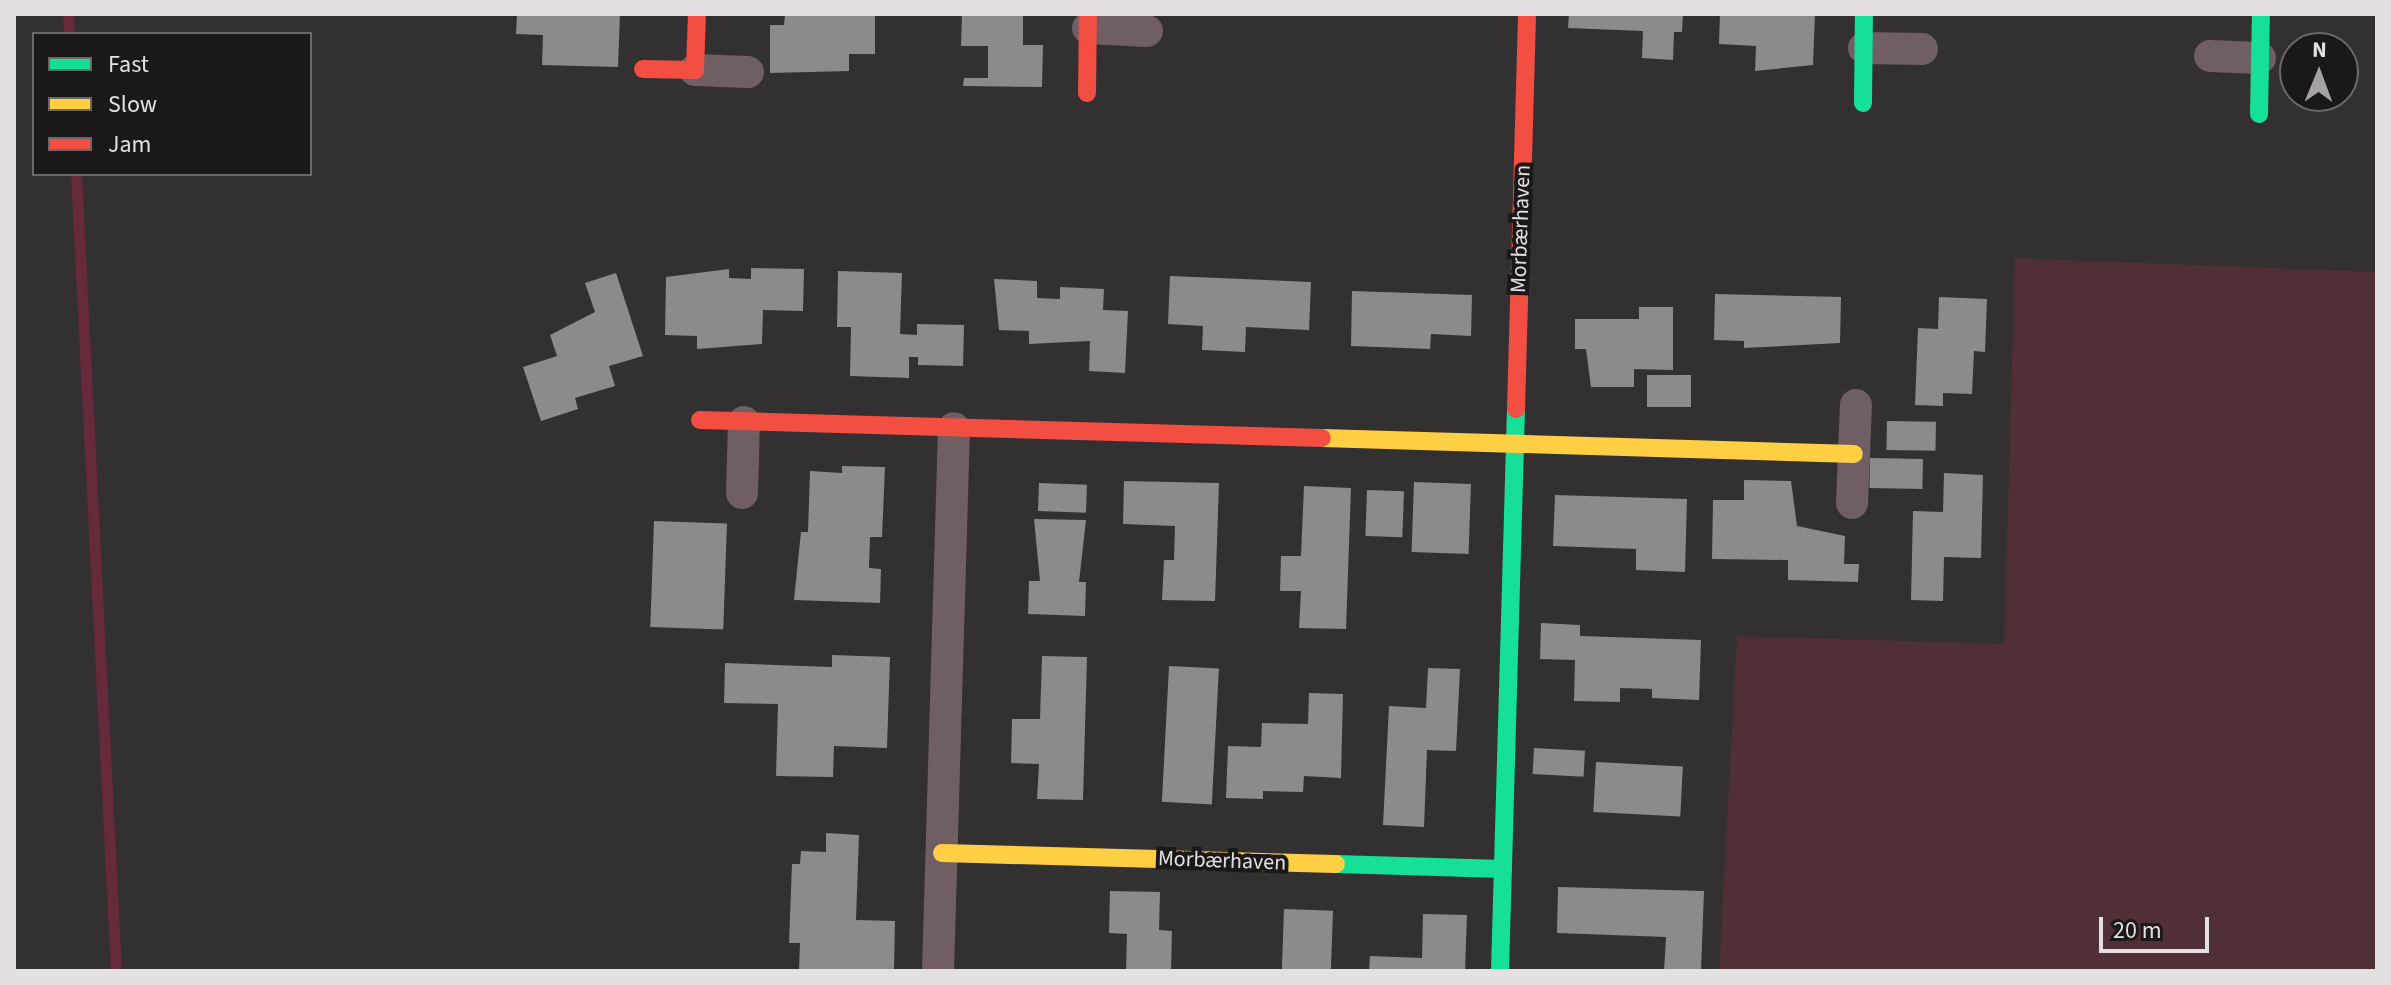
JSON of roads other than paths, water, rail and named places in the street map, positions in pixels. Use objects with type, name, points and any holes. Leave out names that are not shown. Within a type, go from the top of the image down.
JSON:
[{"type":"street","points":[[695,70],[697,14]]},
{"type":"street","name":"Morbærhaven","points":[[1500,971],[1527,14]]},
{"type":"street","points":[[1863,103],[1864,14]]},
{"type":"street","points":[[2259,114],[2261,14]]},
{"type":"street","points":[[1087,93],[1088,21],[1147,31]]},
{"type":"street","points":[[1864,48],[1922,49]]},
{"type":"street","points":[[2210,56],[2260,58]]},
{"type":"street","points":[[643,69],[748,72]]},
{"type":"street","points":[[1852,503],[1856,405]]},
{"type":"street","points":[[700,420],[1854,454]]},
{"type":"street","points":[[742,493],[744,422]]},
{"type":"street","points":[[938,971],[954,428]]},
{"type":"street","name":"Morbærhaven","points":[[942,853],[1503,869]]},
{"type":"waterway","points":[[68,14],[69,32]]},
{"type":"waterway","points":[[76,176],[116,971]]}]
